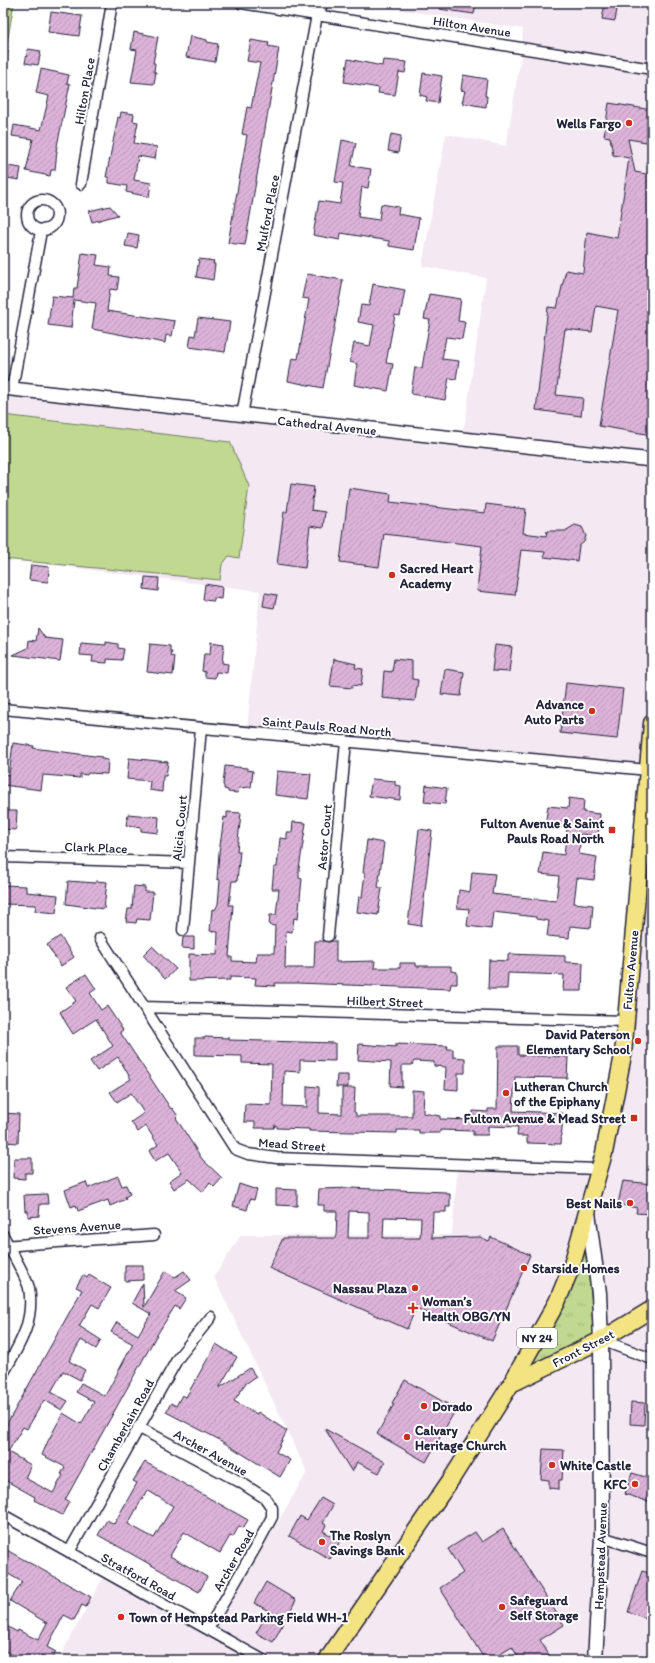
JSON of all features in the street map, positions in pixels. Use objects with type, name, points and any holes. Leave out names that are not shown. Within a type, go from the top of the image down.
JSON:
[{"type":"main road","name":"Fulton Avenue","points":[[588,1213],[618,1080],[626,1021],[652,723]]},
{"type":"main road","name":"Hempstead Avenue","points":[[588,1213],[599,1293],[601,1340],[602,1537],[595,1660]]},
{"type":"main road","name":"NY 24","points":[[327,1660],[452,1478],[511,1384],[557,1302],[571,1268],[588,1213]]},
{"type":"main road","name":"Front Street","points":[[511,1384],[601,1340],[652,1309]]},
{"type":"street","name":"Hilton Place","points":[[81,184],[112,3]]},
{"type":"street","name":"Hilton Avenue","points":[[241,3],[652,69]]},
{"type":"street","name":"Mulford Place","points":[[242,415],[317,15],[323,3]]},
{"type":"street","points":[[7,388],[41,231]]},
{"type":"street","name":"Cathedral Avenue","points":[[7,388],[652,460]]},
{"type":"street","name":"Saint Pauls Road North","points":[[3,709],[648,770]]},
{"type":"street","name":"Alicia Court","points":[[183,930],[201,728]]},
{"type":"street","name":"Astor Court","points":[[328,936],[346,741]]},
{"type":"street","name":"Clark Place","points":[[3,857],[189,863]]},
{"type":"street","name":"Mead Street","points":[[100,938],[225,1136],[235,1149],[248,1154],[277,1158],[599,1169]]},
{"type":"street","name":"Hilbert Street","points":[[144,1008],[626,1021]]},
{"type":"street","points":[[3,1235],[6,1246],[28,1287],[30,1318],[24,1337],[3,1374]]},
{"type":"street","name":"Stevens Avenue","points":[[6,1246],[154,1235]]},
{"type":"street","name":"Chamberlain Road","points":[[69,1552],[178,1358],[211,1317]]},
{"type":"street","points":[[601,1340],[652,1359]]},
{"type":"street","name":"Archer Avenue","points":[[138,1427],[240,1482],[265,1498],[269,1504]]},
{"type":"street","name":"Archer Road","points":[[208,1628],[272,1517],[272,1508],[269,1504]]},
{"type":"street","name":"Stratford Road","points":[[3,1515],[263,1660]]},
{"type":"street","points":[[602,1537],[652,1553]]},
{"type":"shaded area","points":[[356,3],[652,3],[652,1660],[58,1660],[103,1578],[211,1637],[307,1472],[214,1277],[241,1235],[452,1235],[458,1162],[600,1168],[613,1112],[651,770],[247,729],[260,591],[3,559],[3,394],[456,443],[465,423],[486,278],[422,266],[446,134],[506,146],[521,56],[523,29]]},
{"type":"green space","points":[[3,3],[14,3],[7,43],[3,43]]},
{"type":"green space","points":[[3,51],[8,51],[3,102]]},
{"type":"green space","points":[[3,415],[230,442],[249,486],[239,558],[229,556],[222,565],[220,580],[3,559]]},
{"type":"green space","points":[[585,1249],[596,1334],[532,1364],[571,1283]]},
{"type":"building","points":[[439,3],[476,3],[474,14],[439,9]]},
{"type":"building","points":[[605,3],[618,3],[615,21],[602,19]]},
{"type":"building","points":[[51,12],[82,16],[79,36],[48,32]]},
{"type":"building","points":[[134,32],[158,37],[153,63],[155,63],[154,72],[156,72],[154,84],[131,82],[137,50],[131,49]]},
{"type":"building","points":[[190,36],[218,44],[215,62],[186,57]]},
{"type":"building","points":[[251,40],[269,43],[268,46],[279,48],[245,245],[228,243],[247,135],[242,134],[247,107],[251,108],[260,63],[247,61]]},
{"type":"building","points":[[28,49],[41,51],[38,65],[25,63]]},
{"type":"building","points":[[348,59],[382,66],[383,60],[407,62],[405,73],[399,72],[395,95],[378,93],[379,88],[344,82]]},
{"type":"building","points":[[41,69],[69,75],[67,83],[70,84],[56,151],[55,170],[51,170],[50,176],[26,171],[33,139],[12,136],[14,125],[41,130],[49,96],[36,93]]},
{"type":"building","points":[[423,73],[442,76],[438,103],[426,101],[427,97],[420,95]]},
{"type":"building","points":[[463,75],[487,79],[485,96],[487,96],[486,107],[462,103],[465,91],[461,90]]},
{"type":"building","points":[[609,103],[652,110],[652,143],[628,139],[635,172],[652,175],[652,435],[599,426],[618,310],[596,306],[592,332],[565,329],[556,395],[583,398],[581,416],[536,410],[548,307],[557,308],[566,270],[583,273],[587,232],[617,238],[629,158],[613,155],[610,137],[604,136]]},
{"type":"building","points":[[121,112],[134,114],[133,121],[138,122],[134,143],[157,147],[155,159],[138,156],[134,180],[151,183],[149,197],[126,192],[127,186],[109,183],[109,177],[106,177],[118,117],[120,118]]},
{"type":"building","points":[[391,134],[401,136],[398,153],[388,151]]},
{"type":"building","points":[[342,140],[356,143],[351,166],[371,169],[368,188],[362,187],[358,217],[379,220],[381,204],[399,207],[398,214],[419,218],[414,250],[389,246],[389,241],[341,233],[340,240],[313,235],[319,201],[340,204],[343,183],[335,182]]},
{"type":"building","points":[[8,166],[21,168],[19,180],[7,178]]},
{"type":"building","points":[[110,206],[118,215],[92,222],[89,211]]},
{"type":"building","points":[[128,233],[139,235],[137,248],[125,246]]},
{"type":"building","points":[[82,253],[98,255],[96,265],[111,267],[110,276],[119,277],[117,290],[110,289],[107,311],[175,321],[172,336],[166,335],[165,343],[92,329],[96,303],[74,300],[71,328],[48,325],[52,296],[73,298],[74,288],[77,288]]},
{"type":"building","points":[[199,259],[214,261],[213,280],[196,277]]},
{"type":"building","points":[[307,274],[343,280],[323,388],[288,381],[292,358],[298,359],[309,299],[302,298]]},
{"type":"building","points":[[373,284],[405,290],[400,316],[395,315],[386,363],[393,364],[388,391],[354,385],[357,364],[350,362],[354,343],[370,346],[374,325],[358,322],[361,305],[369,306]]},
{"type":"building","points":[[429,294],[461,299],[458,321],[465,322],[462,339],[446,337],[442,359],[459,361],[456,379],[449,378],[445,400],[411,394],[415,367],[422,368],[430,320],[424,319]]},
{"type":"building","points":[[198,318],[230,322],[225,352],[189,347],[191,335],[195,336]]},
{"type":"building","points":[[291,484],[314,487],[311,510],[325,512],[323,528],[310,526],[305,568],[277,564],[284,512],[287,512]]},
{"type":"building","points":[[349,488],[391,494],[390,502],[485,513],[486,504],[526,509],[523,533],[546,536],[547,531],[565,531],[575,525],[582,527],[586,536],[584,542],[579,546],[577,561],[544,557],[545,552],[521,550],[515,595],[477,591],[482,546],[384,534],[379,567],[340,562]]},
{"type":"building","points":[[31,565],[49,567],[48,582],[29,580]]},
{"type":"building","points":[[145,577],[159,578],[158,591],[144,589]]},
{"type":"building","points":[[205,584],[222,587],[221,599],[214,598],[214,601],[203,600]]},
{"type":"building","points":[[265,593],[277,595],[274,608],[263,606]]},
{"type":"building","points":[[38,628],[45,638],[63,640],[60,661],[13,655],[28,648],[29,640],[36,641]]},
{"type":"building","points":[[106,642],[118,644],[118,648],[124,649],[122,660],[107,659],[107,663],[92,662],[93,656],[80,655],[81,643],[106,645]]},
{"type":"building","points":[[211,642],[224,644],[222,663],[228,664],[227,673],[216,672],[215,678],[205,677],[205,672],[202,671],[204,654],[210,654]]},
{"type":"building","points":[[150,644],[170,646],[170,652],[172,652],[171,656],[175,657],[173,675],[147,672]]},
{"type":"building","points":[[495,645],[512,647],[509,672],[492,671]]},
{"type":"building","points":[[334,659],[356,664],[355,668],[363,669],[361,686],[352,685],[352,688],[330,686]]},
{"type":"building","points":[[394,659],[412,661],[412,679],[418,680],[415,701],[382,698],[384,671],[392,672]]},
{"type":"building","points":[[445,669],[464,672],[461,696],[441,694]]},
{"type":"building","name":"Advance Auto Parts","points":[[566,683],[623,689],[617,739],[560,733]]},
{"type":"building","points":[[13,743],[34,746],[33,748],[102,757],[102,759],[108,760],[107,774],[80,774],[80,778],[43,775],[41,790],[3,785],[3,774],[9,775]]},
{"type":"building","points":[[129,758],[168,762],[166,776],[163,776],[162,792],[149,790],[150,781],[127,779]]},
{"type":"building","points":[[225,766],[247,768],[247,770],[253,771],[251,787],[239,788],[238,793],[228,792],[228,790],[224,789]]},
{"type":"building","points":[[277,771],[311,774],[308,799],[275,795]]},
{"type":"building","points":[[372,779],[395,781],[395,785],[401,786],[400,800],[369,796]]},
{"type":"building","points":[[426,785],[447,788],[445,804],[424,802]]},
{"type":"building","points":[[569,798],[584,800],[583,812],[600,814],[598,836],[581,834],[579,854],[597,857],[594,880],[577,878],[574,903],[593,905],[591,928],[570,926],[569,938],[547,936],[549,921],[536,919],[536,917],[493,912],[491,929],[467,926],[469,909],[457,908],[459,890],[470,892],[472,872],[495,874],[492,894],[556,901],[559,876],[540,874],[543,852],[564,855],[567,828],[545,826],[548,806],[568,808]]},
{"type":"building","points":[[3,811],[17,811],[16,830],[3,829]]},
{"type":"building","points":[[227,812],[241,813],[237,851],[240,851],[237,881],[232,881],[229,905],[233,905],[229,957],[232,957],[232,961],[256,962],[257,953],[274,953],[275,926],[269,925],[270,915],[276,915],[279,889],[272,889],[274,867],[277,867],[280,838],[287,839],[287,832],[292,832],[293,822],[306,823],[299,869],[299,878],[302,879],[298,919],[294,918],[292,932],[286,931],[285,968],[314,968],[315,941],[336,941],[336,962],[375,961],[374,968],[400,968],[400,963],[416,963],[416,966],[451,966],[451,971],[457,972],[457,984],[451,984],[450,989],[298,983],[275,983],[275,986],[255,985],[256,978],[230,977],[230,980],[189,981],[189,954],[217,955],[218,932],[210,931],[212,909],[215,910],[218,904],[220,880],[217,879],[219,853],[224,817],[227,818]]},
{"type":"building","points":[[128,814],[159,817],[158,833],[141,831],[141,827],[126,825]]},
{"type":"building","points":[[419,829],[432,831],[421,926],[408,924]]},
{"type":"building","points":[[367,840],[384,843],[378,887],[382,888],[378,915],[357,912],[359,897],[362,897]]},
{"type":"building","points":[[68,881],[96,883],[96,881],[107,882],[104,909],[66,904]]},
{"type":"building","points":[[3,885],[26,886],[26,892],[58,895],[56,913],[35,911],[36,905],[3,904]]},
{"type":"building","points":[[134,886],[145,887],[145,892],[153,892],[150,920],[137,919],[136,923],[126,922],[128,909],[132,909]]},
{"type":"building","points":[[60,936],[74,957],[61,966],[47,945]]},
{"type":"building","points":[[183,937],[194,937],[194,949],[182,948]]},
{"type":"building","points":[[152,946],[176,969],[165,979],[143,955]]},
{"type":"building","points":[[508,954],[565,956],[565,962],[583,963],[582,991],[563,991],[564,975],[508,973],[507,989],[488,989],[489,960],[508,961]]},
{"type":"building","points":[[86,974],[96,989],[90,993],[101,1010],[107,1006],[123,1030],[120,1032],[171,1109],[172,1108],[178,1116],[176,1118],[202,1159],[222,1178],[214,1187],[210,1183],[203,1192],[189,1179],[174,1189],[169,1181],[182,1172],[169,1153],[155,1161],[149,1151],[158,1145],[146,1126],[138,1132],[131,1122],[144,1113],[131,1093],[117,1102],[110,1092],[131,1079],[118,1057],[97,1071],[90,1061],[113,1046],[96,1019],[73,1034],[66,1023],[60,1012],[76,1001],[66,987]]},
{"type":"building","points":[[195,1038],[229,1038],[229,1040],[335,1043],[335,1061],[300,1060],[300,1072],[284,1071],[283,1106],[307,1107],[307,1086],[319,1087],[319,1113],[342,1114],[342,1088],[355,1088],[354,1112],[356,1113],[356,1116],[412,1116],[412,1090],[424,1091],[423,1113],[440,1116],[440,1119],[473,1120],[473,1111],[488,1112],[488,1109],[497,1109],[498,1046],[518,1046],[518,1055],[568,1057],[567,1078],[515,1077],[513,1111],[563,1113],[561,1144],[527,1143],[527,1136],[517,1136],[518,1127],[488,1126],[488,1135],[473,1135],[473,1131],[440,1130],[440,1133],[419,1133],[419,1130],[397,1130],[397,1133],[309,1131],[309,1129],[277,1128],[275,1125],[274,1128],[255,1128],[255,1122],[244,1122],[245,1104],[271,1105],[272,1064],[242,1063],[242,1056],[195,1055]]},
{"type":"building","points":[[359,1044],[396,1047],[396,1044],[448,1046],[447,1049],[453,1049],[453,1057],[465,1058],[465,1073],[458,1073],[458,1090],[445,1089],[446,1067],[434,1066],[434,1062],[414,1061],[412,1065],[402,1065],[402,1087],[390,1086],[391,1062],[358,1060]]},
{"type":"building","points":[[337,1075],[348,1075],[348,1087],[336,1087]]},
{"type":"building","points":[[3,1113],[19,1114],[18,1143],[5,1142]]},
{"type":"building","points":[[14,1158],[32,1158],[32,1173],[25,1173],[25,1179],[13,1178]]},
{"type":"building","points":[[118,1176],[122,1186],[126,1185],[130,1194],[125,1197],[126,1199],[110,1206],[108,1200],[78,1211],[76,1205],[71,1207],[65,1190],[86,1182],[88,1188]]},
{"type":"building","points":[[623,1181],[652,1184],[652,1214],[636,1213],[637,1208],[618,1204]]},
{"type":"building","points":[[239,1184],[257,1190],[254,1200],[250,1199],[247,1210],[233,1206]]},
{"type":"building","name":"Nassau Plaza","points":[[351,1188],[446,1192],[446,1194],[450,1194],[450,1207],[446,1207],[446,1212],[433,1212],[432,1238],[480,1237],[489,1241],[491,1237],[530,1255],[492,1341],[416,1308],[407,1329],[269,1268],[283,1238],[336,1238],[337,1211],[324,1211],[324,1205],[318,1205],[319,1189]],"holes":[[[349,1211],[369,1212],[369,1238],[348,1238]],[[384,1217],[421,1218],[420,1238],[383,1238]]]},
{"type":"building","points":[[276,1189],[297,1190],[297,1206],[276,1205]]},
{"type":"building","points":[[47,1194],[48,1204],[40,1204],[39,1216],[28,1217],[28,1211],[25,1211],[24,1195]]},
{"type":"building","points":[[125,1265],[143,1265],[143,1280],[125,1281]]},
{"type":"building","points":[[165,1271],[175,1277],[184,1271],[191,1280],[175,1291],[186,1298],[179,1309],[175,1306],[155,1338],[65,1500],[69,1502],[62,1515],[34,1500],[35,1497],[3,1479],[3,1431],[82,1290],[76,1287],[83,1275],[87,1278],[89,1275],[111,1288],[99,1308],[92,1304],[79,1326],[101,1340],[96,1349],[81,1340],[69,1361],[85,1370],[80,1380],[63,1371],[51,1392],[68,1401],[62,1410],[44,1400],[27,1429],[23,1427],[8,1452],[31,1465],[25,1478],[53,1493],[63,1475],[61,1474],[65,1467],[42,1455],[48,1441],[63,1413],[81,1424],[94,1402],[76,1392],[81,1383],[105,1396],[133,1344],[111,1332],[117,1322],[138,1335],[151,1314],[132,1303],[143,1283],[144,1307]]},
{"type":"building","points":[[216,1344],[237,1357],[219,1388],[250,1368],[256,1377],[245,1384],[234,1401],[257,1414],[258,1412],[287,1431],[276,1452],[290,1460],[280,1477],[218,1439],[166,1412],[171,1403],[176,1406],[182,1395],[186,1397]]},
{"type":"building","points":[[405,1380],[456,1409],[426,1462],[377,1434],[394,1404],[392,1403]]},
{"type":"building","points":[[631,1402],[645,1403],[644,1425],[630,1424]]},
{"type":"building","points":[[325,1429],[385,1462],[379,1473],[357,1462],[352,1472]]},
{"type":"building","name":"White Castle","points":[[543,1449],[564,1450],[562,1480],[559,1480],[559,1489],[549,1488],[549,1480],[541,1479]]},
{"type":"building","points":[[145,1462],[248,1520],[243,1528],[239,1526],[233,1537],[230,1536],[220,1553],[184,1532],[170,1556],[207,1577],[199,1592],[98,1535],[107,1520],[114,1524],[137,1483],[133,1481]],"holes":[[[147,1490],[173,1506],[154,1538],[128,1524]]]},
{"type":"building","points":[[632,1473],[652,1479],[652,1503],[625,1494]]},
{"type":"building","points":[[321,1498],[333,1505],[323,1523],[326,1525],[323,1531],[340,1541],[330,1559],[289,1536],[300,1516],[307,1520]]},
{"type":"building","name":"Safeguard Self Storage","points":[[503,1529],[564,1625],[540,1640],[552,1660],[520,1660],[512,1647],[491,1660],[485,1660],[440,1588],[463,1573],[448,1549],[475,1532],[482,1542]]},
{"type":"building","points":[[3,1548],[91,1597],[86,1607],[82,1605],[74,1620],[64,1615],[47,1647],[56,1652],[51,1660],[22,1660],[3,1650],[3,1624],[17,1632],[18,1630],[38,1640],[47,1623],[10,1601],[22,1582],[5,1572],[3,1575]]},
{"type":"building","points":[[642,1571],[652,1574],[652,1620],[628,1612]]},
{"type":"building","points":[[266,1582],[296,1600],[273,1642],[256,1633],[269,1611],[254,1603]]},
{"type":"place","name":"Wells Fargo","points":[[629,123]]},
{"type":"place","name":"Sacred Heart Academy","points":[[392,575]]},
{"type":"place","name":"Advance Auto Parts","points":[[592,711]]},
{"type":"place","name":"Fulton Avenue & Saint Pauls Road North","points":[[612,830]]},
{"type":"place","name":"David Paterson Elementary School","points":[[638,1041]]},
{"type":"place","name":"Lutheran Church of the Epiphany","points":[[506,1093]]},
{"type":"place","name":"Fulton Avenue & Mead Street","points":[[634,1118]]},
{"type":"place","name":"Best Nails","points":[[630,1203]]},
{"type":"place","name":"Starside Homes","points":[[524,1268]]},
{"type":"place","name":"Nassau Plaza","points":[[415,1288]]},
{"type":"place","name":"Woman’s Health OBG/YN","points":[[413,1308]]},
{"type":"place","name":"Dorado","points":[[424,1406]]},
{"type":"place","name":"Calvary Heritage Church","points":[[407,1437]]},
{"type":"place","name":"White Castle","points":[[552,1465]]},
{"type":"place","name":"KFC","points":[[635,1484]]},
{"type":"place","name":"The Roslyn Savings Bank","points":[[322,1542]]},
{"type":"place","name":"Safeguard Self Storage","points":[[502,1607]]},
{"type":"place","name":"Town of Hempstead Parking Field WH-1","points":[[121,1617]]}]
